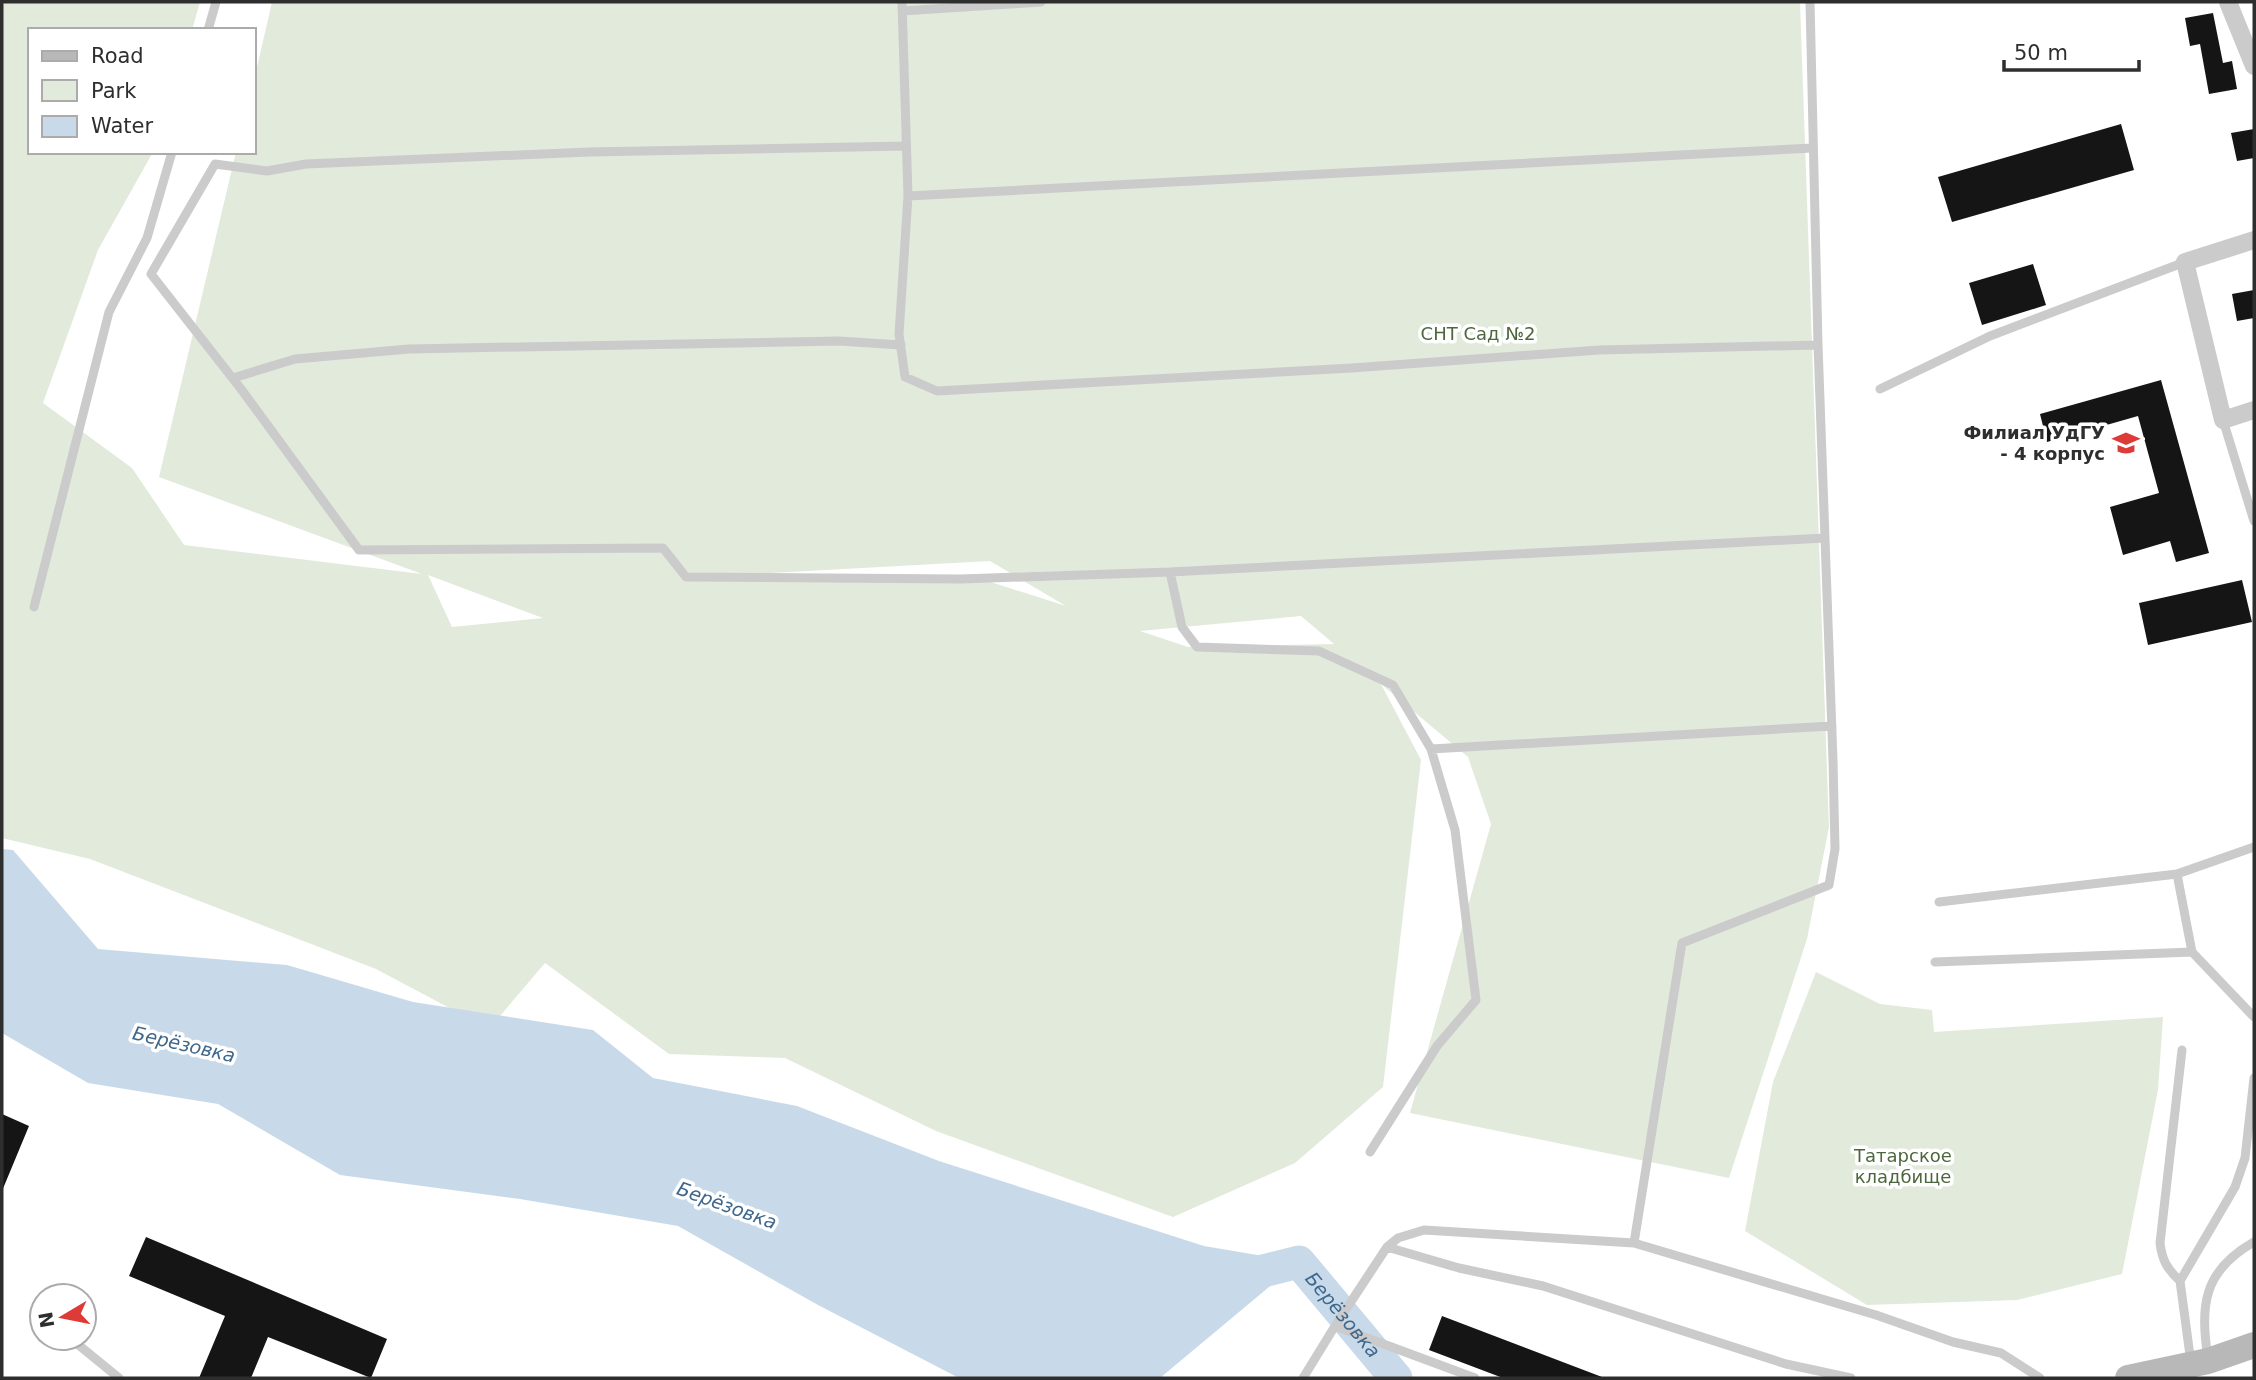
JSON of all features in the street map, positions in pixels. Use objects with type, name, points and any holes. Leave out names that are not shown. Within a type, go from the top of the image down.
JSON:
[{"type":"main road","points":[[2129,1378],[2197,1368],[2254,1345]]},
{"type":"street","points":[[2228,2],[2254,66]]},
{"type":"street","points":[[2254,240],[2185,262],[2223,420],[2254,411]]},
{"type":"lane","points":[[209,28],[216,2]]},
{"type":"lane","points":[[1041,2],[902,6],[908,197],[900,295],[905,377],[937,391],[1352,368],[1599,350],[1818,345]]},
{"type":"lane","points":[[1634,1242],[1682,943],[1829,885],[1835,849],[1818,345],[1810,2]]},
{"type":"lane","points":[[906,146],[589,152],[306,164],[267,171],[215,164],[151,274],[233,378],[359,551],[663,548],[686,576],[961,579],[1170,572],[1825,538]]},
{"type":"lane","points":[[908,197],[1813,148]]},
{"type":"lane","points":[[34,607],[109,312],[147,238],[171,154]]},
{"type":"lane","points":[[1880,389],[1990,337],[2185,262]]},
{"type":"lane","points":[[233,378],[295,359],[410,349],[839,341],[901,345]]},
{"type":"lane","points":[[2223,420],[2254,521]]},
{"type":"lane","points":[[1170,572],[1182,627],[1197,647],[1319,652],[1393,685],[1431,749],[1455,830],[1476,1000],[1437,1046],[1370,1152]]},
{"type":"lane","points":[[1431,749],[1832,726]]},
{"type":"lane","points":[[1939,902],[2177,874],[2254,847]]},
{"type":"lane","points":[[2177,874],[2192,953],[2254,1017]]},
{"type":"lane","points":[[1935,962],[2192,953]]},
{"type":"lane","points":[[2182,1051],[2160,1243],[2162,1258],[2168,1270],[2180,1281],[2197,1368]]},
{"type":"lane","points":[[2180,1281],[2235,1187],[2245,1158],[2254,1078]]},
{"type":"lane","points":[[1303,1378],[1387,1247],[1398,1238],[1424,1230],[1634,1242],[1876,1315],[1953,1342],[2001,1353],[2040,1378]]},
{"type":"lane","points":[[2197,1368],[2205,1298],[2219,1269],[2254,1242]]},
{"type":"lane","points":[[1387,1247],[1459,1269],[1543,1286],[1786,1364],[1851,1378]]},
{"type":"lane","points":[[1335,1326],[1475,1378]]},
{"type":"lane","points":[[87,1352],[118,1378]]},
{"type":"green space","name":"СНТ Сад №2","points":[[2,2],[200,2],[193,28],[28,28],[28,154],[152,154],[98,250],[43,403],[132,468],[184,545],[422,574],[159,477],[236,154],[256,154],[256,71],[272,2],[1800,2],[1829,827],[1807,939],[1729,1178],[1410,1113],[1491,824],[1468,757],[1381,684],[1421,760],[1383,1087],[1295,1163],[1173,1217],[936,1131],[785,1058],[669,1054],[545,963],[489,1029],[376,969],[90,859],[2,838]],"holes":[[[990,561],[1066,606],[981,579],[771,573]],[[428,575],[543,618],[452,627]],[[1301,616],[1334,644],[1188,647],[1140,631]]]},
{"type":"green space","name":"Татарское кладбище","points":[[1816,972],[1880,1004],[1932,1010],[1934,1032],[2163,1017],[2158,1090],[2122,1274],[2017,1300],[1867,1305],[1745,1231],[1773,1082]]},
{"type":"water","points":[[2,849],[13,850],[98,949],[287,965],[413,1002],[593,1030],[653,1078],[797,1106],[939,1161],[1204,1246],[1299,1262],[1160,1378],[959,1378],[818,1305],[678,1226],[520,1199],[340,1175],[218,1104],[88,1083],[2,1033]]},
{"type":"building","points":[[2213,13],[2223,63],[2232,61],[2237,89],[2209,94],[2200,44],[2190,46],[2185,18]]},
{"type":"building","points":[[2121,124],[2134,170],[1952,222],[1938,177]]},
{"type":"building","points":[[2254,129],[2254,158],[2237,161],[2231,133]]},
{"type":"building","points":[[2033,264],[2046,305],[1982,325],[1969,283]]},
{"type":"building","points":[[2254,290],[2254,318],[2237,321],[2232,294]]},
{"type":"building","points":[[2161,380],[2209,553],[2176,562],[2170,541],[2123,555],[2110,507],[2159,493],[2138,416],[2047,442],[2040,414]]},
{"type":"building","points":[[2242,580],[2252,622],[2148,645],[2139,603]]},
{"type":"building","points":[[2,1114],[29,1126],[2,1191]]},
{"type":"building","points":[[146,1237],[387,1339],[371,1378],[268,1337],[251,1378],[199,1378],[225,1316],[129,1276]]},
{"type":"building","points":[[1442,1316],[1602,1378],[1503,1378],[1429,1350]]},
{"type":"waterway","name":"Берёзовка","points":[[1255,1273],[1299,1262],[1396,1378]]},
{"type":"place","name":"Филиал УдГУ - 4 корпус","points":[[2126,443]]}]
